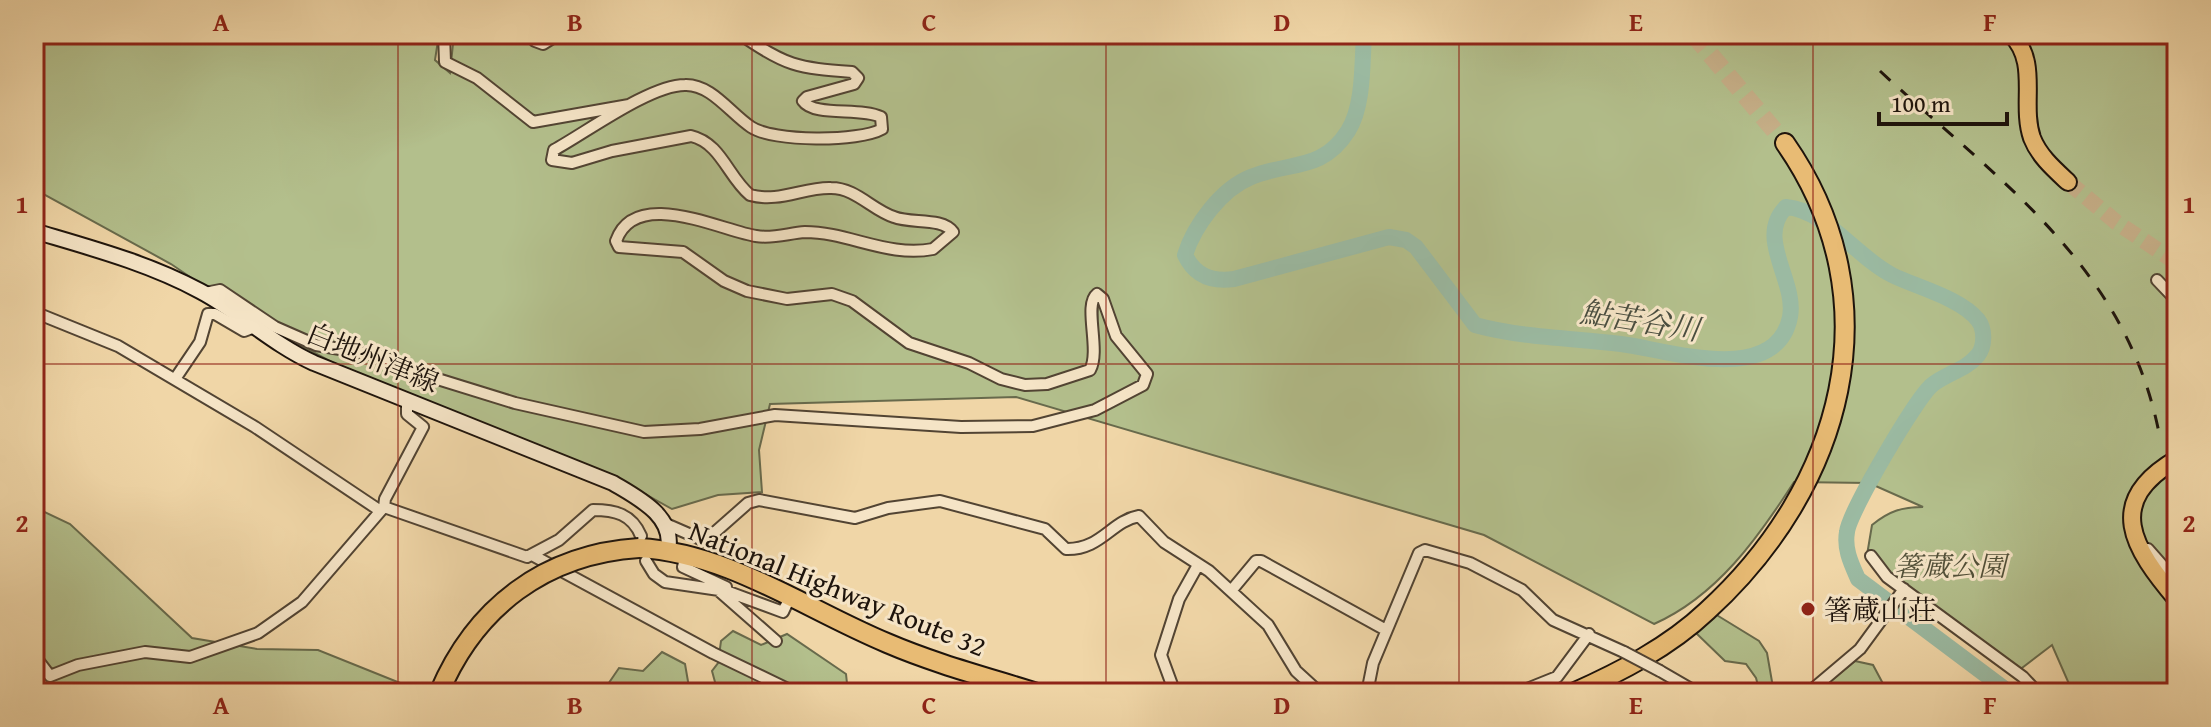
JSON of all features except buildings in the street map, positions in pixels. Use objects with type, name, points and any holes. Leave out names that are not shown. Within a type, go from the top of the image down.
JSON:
[{"type":"highway","points":[[1573,693],[1655,651],[1705,613],[1743,576],[1799,499],[1827,439],[1843,373],[1846,327],[1839,264],[1823,212],[1789,149]]},
{"type":"highway","name":"National Highway Route 32","points":[[439,693],[454,661],[476,628],[519,586],[573,560],[642,548],[677,551],[724,566],[931,661],[1037,693]]},
{"type":"main road","points":[[2011,34],[2025,58],[2028,122],[2032,138],[2041,155],[2068,182]]},
{"type":"main road","name":"白地州津線","points":[[34,231],[137,262],[205,293],[252,328],[314,363],[613,483],[638,498],[666,524]]},
{"type":"main road","points":[[2177,459],[2154,473],[2137,495],[2133,506],[2133,533],[2150,568],[2177,600]]},
{"type":"main road","points":[[666,524],[677,551]]},
{"type":"street","points":[[444,34],[445,62],[477,78],[533,122],[631,105]]},
{"type":"street","points":[[534,34],[539,44],[559,34]]},
{"type":"street","points":[[205,293],[220,290],[275,327],[316,345],[382,356],[402,368],[515,403],[644,432],[700,429],[775,415],[961,427],[1033,426],[1095,410],[1143,385],[1147,374],[1116,336],[1103,299],[1097,294],[1091,302],[1095,346],[1090,370],[1047,384],[1025,385],[909,343],[852,301],[832,294],[787,299],[747,291],[724,281],[683,252],[619,247],[616,241],[624,228],[657,214],[673,213],[752,236],[805,232],[901,250],[933,249],[953,232],[943,224],[891,217],[858,195],[831,187],[772,198],[750,195],[715,150],[703,139],[691,136],[612,151],[572,163],[552,160],[554,150],[647,95],[685,85],[701,87],[753,128],[770,135],[838,136],[882,129],[881,117],[871,112],[815,109],[803,101],[807,97],[854,84],[858,78],[852,72],[804,69],[776,60],[740,34]]},
{"type":"street","points":[[2157,280],[2177,301]]},
{"type":"street","points":[[34,312],[118,346],[255,427],[382,508],[492,547],[534,556],[713,653],[796,693]]},
{"type":"street","points":[[175,379],[200,342],[208,314],[215,314],[244,331],[252,328]]},
{"type":"street","points":[[34,655],[37,666],[50,676],[78,665],[145,652],[190,657],[240,642],[277,623],[302,602],[382,508],[423,427],[407,414],[407,400]]},
{"type":"street","points":[[666,524],[705,541],[748,503],[759,500],[855,518],[888,508],[940,501],[1045,529],[1066,549],[1099,543],[1130,518],[1139,516],[1164,542],[1231,591],[1268,625],[1296,671],[1320,693]]},
{"type":"street","points":[[534,556],[593,510],[624,515],[634,522],[654,574],[665,582],[722,591],[783,612],[790,597]]},
{"type":"street","points":[[2133,533],[2177,582]]},
{"type":"street","points":[[1367,693],[1373,663],[1386,630],[1419,553],[1425,550],[1470,563],[1522,590],[1553,620],[1589,634],[1698,693]]},
{"type":"street","points":[[677,551],[683,567],[726,587],[722,591]]},
{"type":"street","points":[[1871,556],[1887,577],[2023,677],[2038,693]]},
{"type":"street","points":[[1231,591],[1256,561],[1261,561],[1386,630]]},
{"type":"street","points":[[1175,693],[1161,655],[1179,599],[1198,565]]},
{"type":"street","points":[[1808,693],[1848,661],[1884,620],[1903,590]]},
{"type":"street","points":[[722,591],[776,641]]},
{"type":"street","points":[[1517,693],[1557,677],[1589,634]]},
{"type":"green space","name":"箸蔵公園","points":[[34,34],[439,34],[435,60],[450,73],[454,34],[499,34],[508,40],[526,34],[2177,34],[2177,693],[2073,693],[2052,645],[2018,671],[1867,555],[1872,525],[1896,511],[1923,507],[1869,483],[1794,482],[1734,564],[1697,598],[1654,624],[1484,535],[1016,397],[770,404],[759,450],[762,492],[718,495],[672,509],[611,475],[350,372],[252,319],[171,264],[34,189]]},
{"type":"green space","points":[[34,507],[70,524],[192,638],[257,649],[318,650],[425,693],[34,693]]},
{"type":"green space","points":[[1715,614],[1759,641],[1767,653],[1774,693],[1760,693],[1756,678],[1746,664],[1725,661],[1696,633]]},
{"type":"green space","points":[[733,631],[761,645],[787,634],[846,674],[848,693],[718,693],[712,671],[718,663],[721,641]]},
{"type":"green space","points":[[662,652],[685,664],[690,693],[602,693],[619,668],[643,671]]},
{"type":"green space","points":[[1855,661],[1873,665],[1888,693],[1853,693],[1851,687],[1835,693],[1816,693]]},
{"type":"waterway","name":"鮎苦谷川","points":[[1364,34],[1360,97],[1348,131],[1338,144],[1316,159],[1265,172],[1229,190],[1210,210],[1189,244],[1185,255],[1194,268],[1211,278],[1234,279],[1389,237],[1406,240],[1416,247],[1475,325],[1690,356],[1742,358],[1764,352],[1780,339],[1790,317],[1791,303],[1775,246],[1778,219],[1786,207],[1814,216],[1878,267],[1961,305],[1978,320],[1982,328],[1982,347],[1973,360],[1932,385],[1913,410],[1859,502],[1847,532],[1846,544],[1858,579],[2010,693]]},
{"type":"tunnel","points":[[1693,34],[1785,143]]},
{"type":"tunnel","points":[[2068,182],[2116,222],[2177,263]]},
{"type":"railway","points":[[1880,71],[2013,191],[2053,232],[2089,276],[2120,324],[2144,378],[2160,438]]},
{"type":"railway","points":[[2170,616],[2177,672]]},
{"type":"place","name":"箸蔵山荘","points":[[1808,609]]}]
